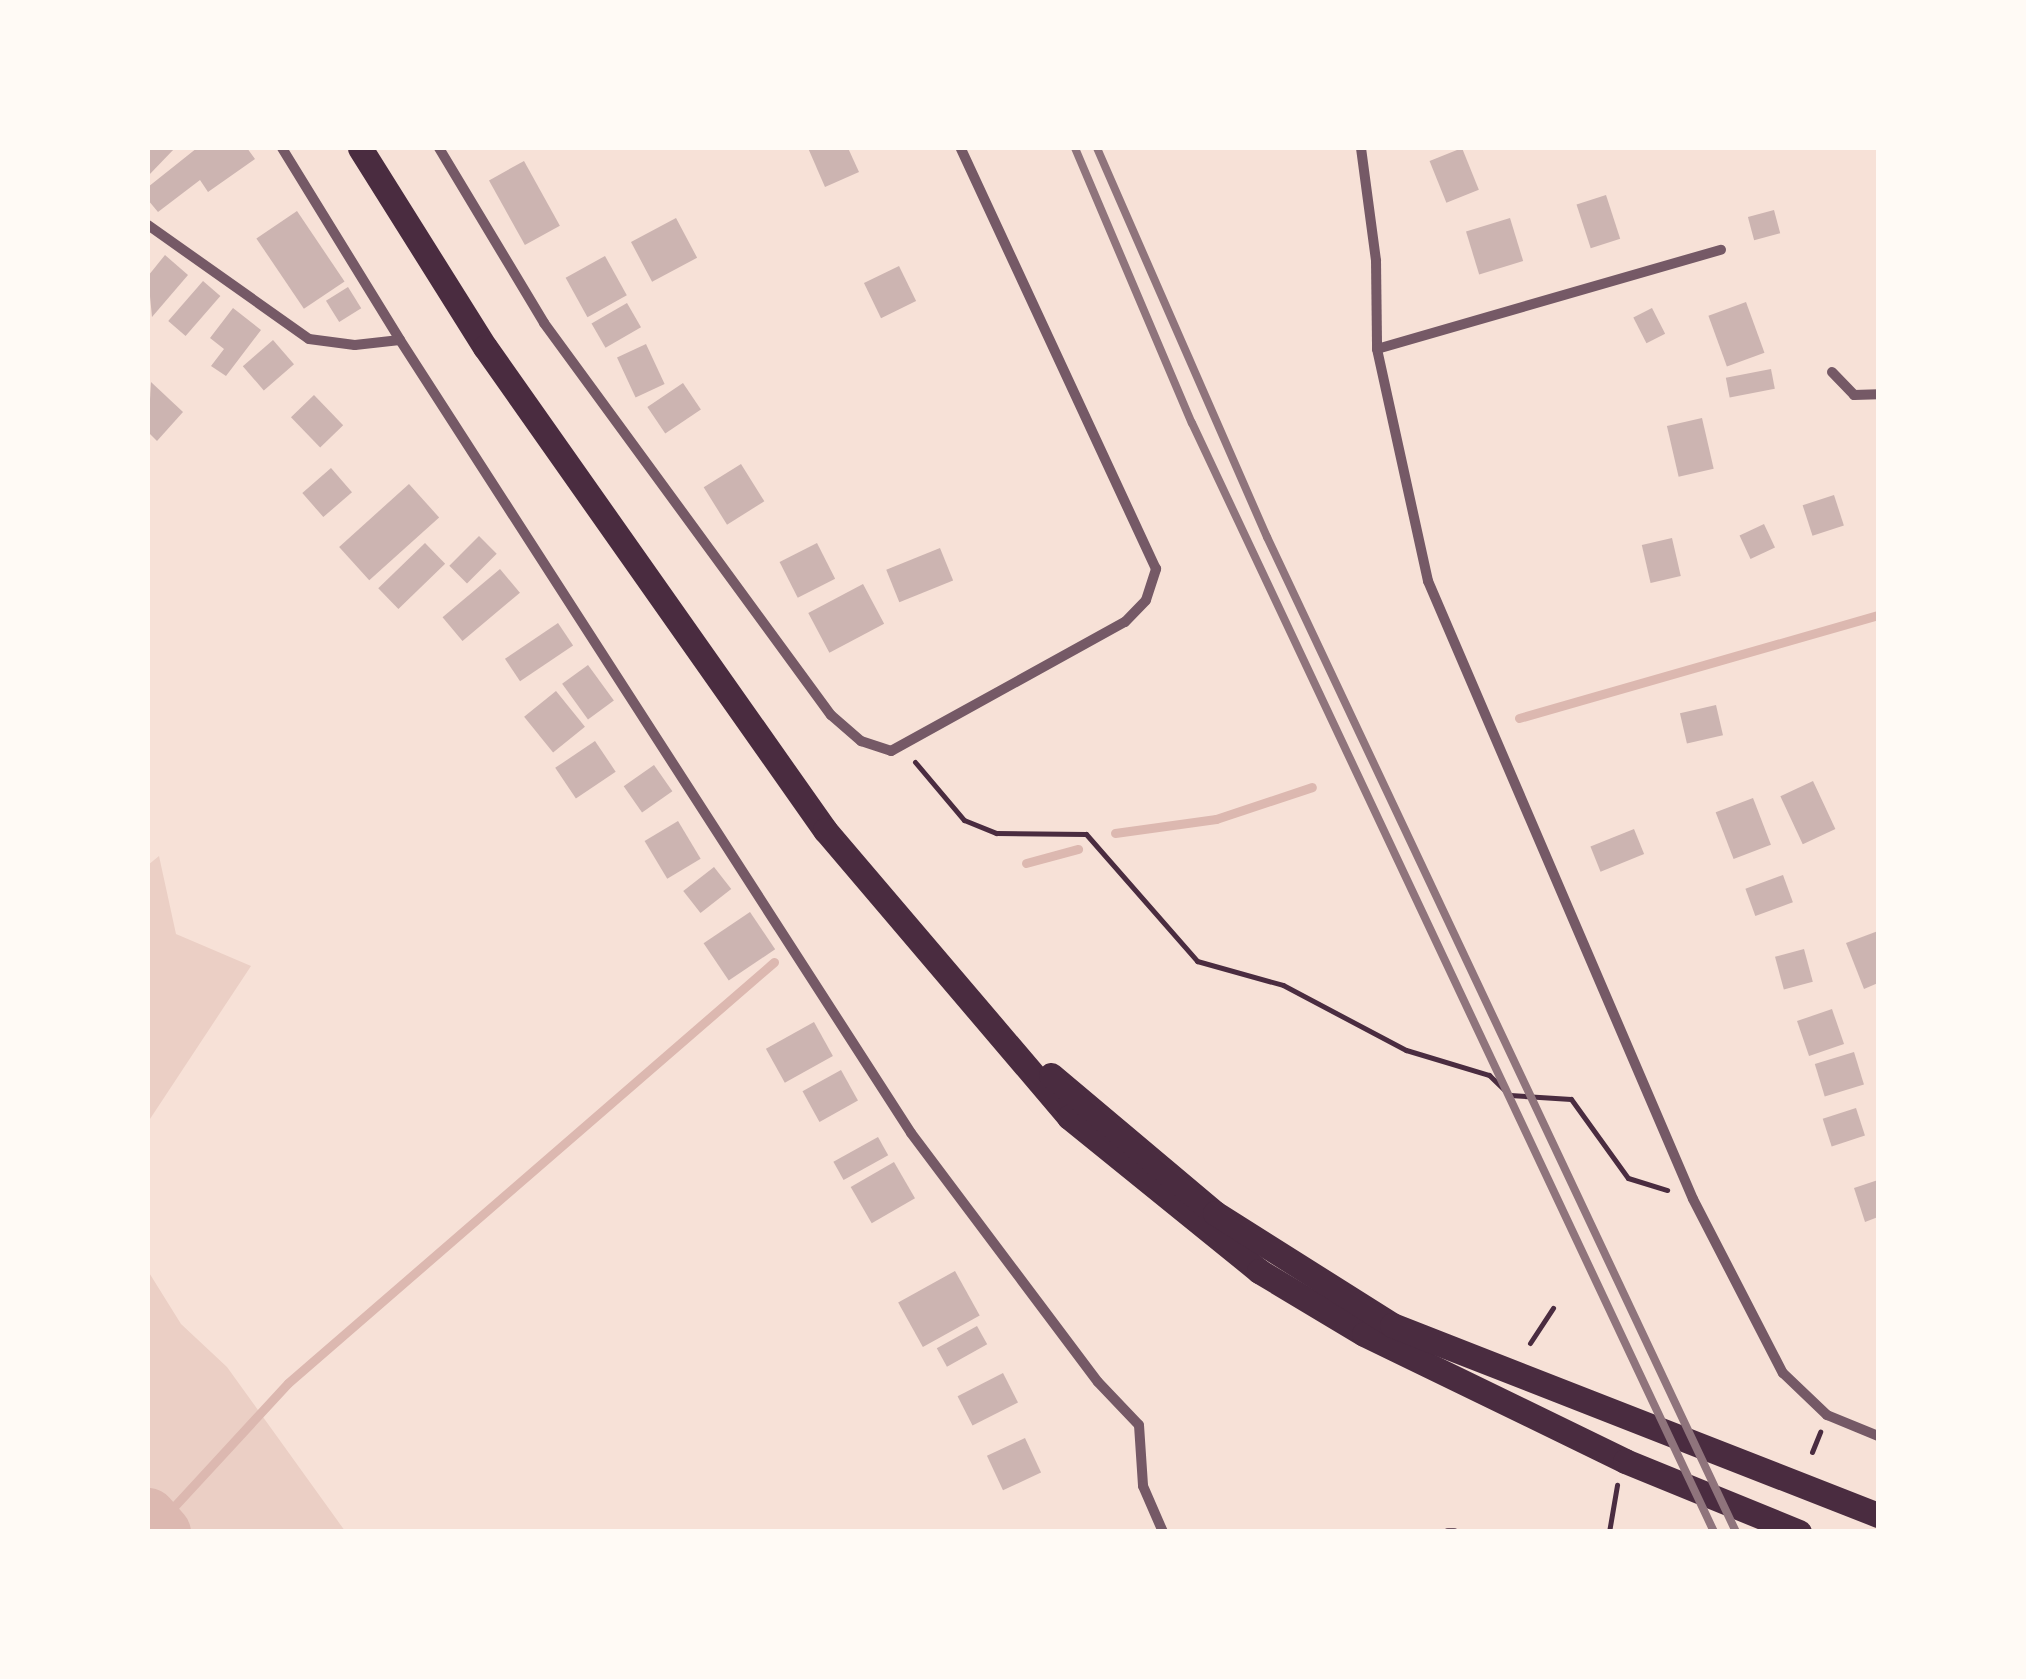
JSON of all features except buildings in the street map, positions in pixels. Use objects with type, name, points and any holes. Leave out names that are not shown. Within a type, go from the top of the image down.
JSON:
[{"type":"main road","points":[[360,148],[485,347],[825,830],[1069,1117],[1258,1271],[1364,1334],[1621,1471],[1799,1532]]},
{"type":"main road","points":[[970,1001],[1147,1162],[1304,1274],[1392,1325],[1878,1516]]},
{"type":"street","points":[[282,148],[400,340],[911,1134],[1098,1382],[1139,1425],[1143,1486],[1162,1532]]},
{"type":"street","points":[[439,148],[544,323],[831,715],[861,741],[892,751],[1125,622],[1146,600],[1156,570],[1148,541],[962,148]]},
{"type":"street","points":[[1361,148],[1376,261],[1377,349],[1428,581],[1693,1199],[1783,1373],[1827,1415],[1878,1436]]},
{"type":"street","points":[[148,225],[308,339],[355,345],[400,340]]},
{"type":"street","points":[[1377,349],[1722,250]]},
{"type":"street","points":[[1832,372],[1854,395],[1878,394]]},
{"type":"path","points":[[892,751],[925,767],[964,820],[996,833],[1086,834],[1197,961],[1284,985],[1406,1050],[1488,1074],[1510,1095],[1571,1099],[1628,1178],[1693,1199]]},
{"type":"path","points":[[1530,1343],[1553,1308]]},
{"type":"path","points":[[1609,1532],[1621,1471]]},
{"type":"shaded area","points":[[159,856],[176,934],[251,966],[148,1122],[148,865]]},
{"type":"shaded area","points":[[148,1271],[181,1324],[227,1367],[345,1531],[148,1531]]},
{"type":"waterway","points":[[1519,718],[1878,615]]},
{"type":"waterway","points":[[1115,833],[1216,819],[1312,787]]},
{"type":"waterway","points":[[1026,863],[1078,849]]},
{"type":"waterway","points":[[157,1525],[288,1383],[774,962]]},
{"type":"waterway","points":[[148,1515],[163,1532]]},
{"type":"railway","points":[[1075,148],[1192,423],[1714,1532]]},
{"type":"railway","points":[[1097,148],[1267,537],[1736,1532]]}]
